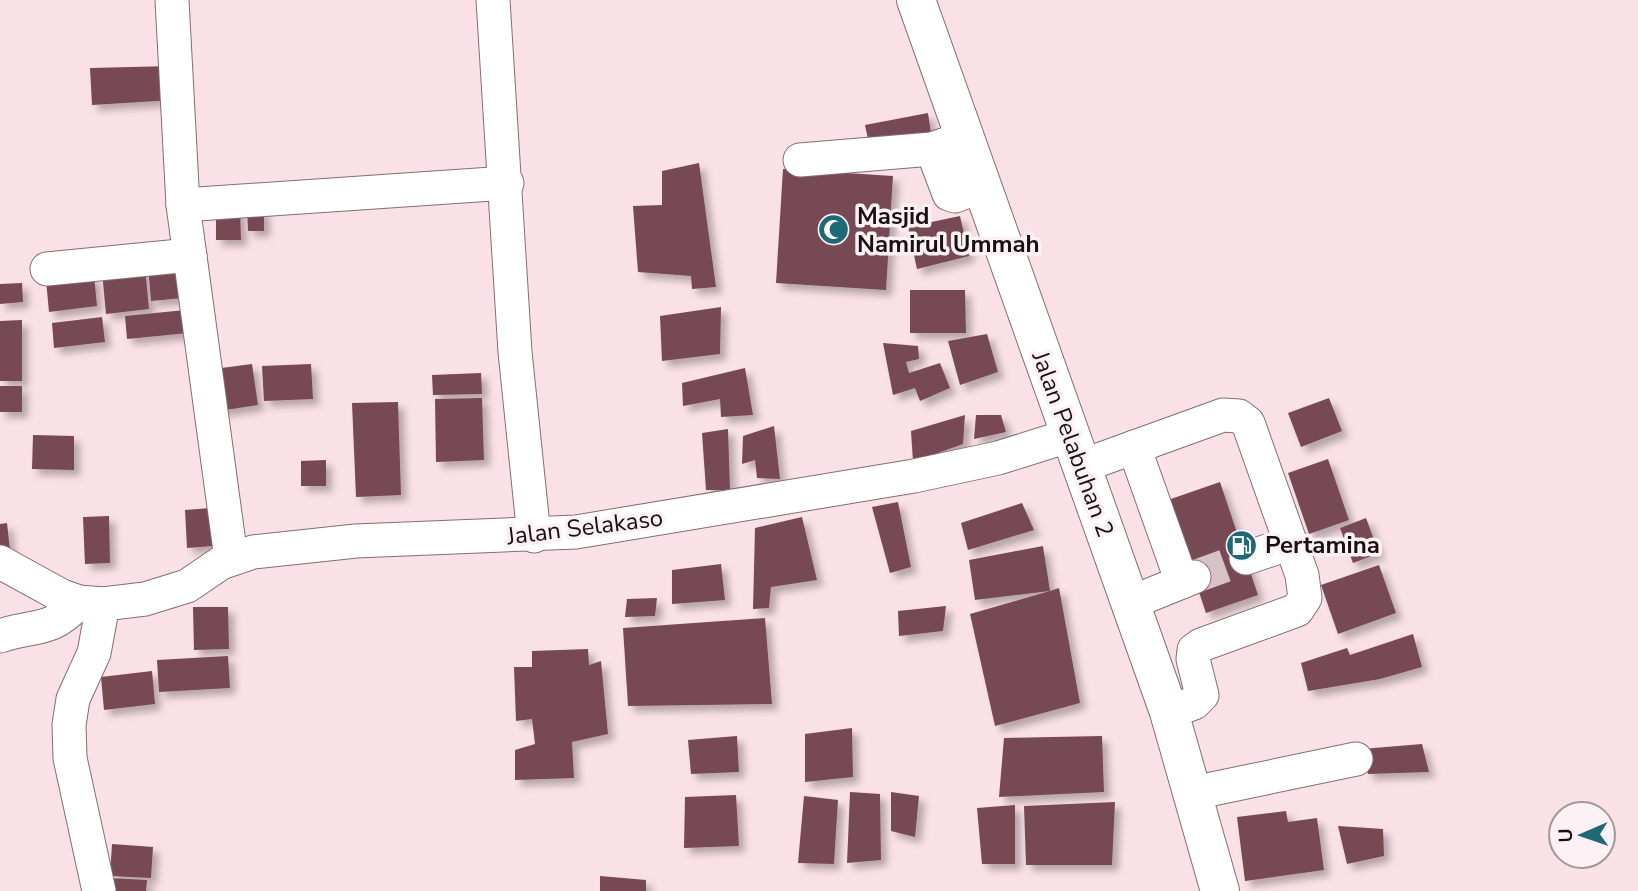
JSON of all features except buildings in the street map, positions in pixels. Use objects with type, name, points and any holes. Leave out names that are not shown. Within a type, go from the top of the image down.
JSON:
[{"type":"main road","name":"Jalan Pelabuhan 2","points":[[916,0],[947,144],[981,186],[1169,712],[1220,891]]},
{"type":"street","points":[[172,0],[183,205],[231,558]]},
{"type":"street","points":[[493,0],[507,183],[515,352],[534,536]]},
{"type":"street","points":[[800,160],[947,144]]},
{"type":"street","points":[[183,205],[507,183]]},
{"type":"street","points":[[47,269],[190,255]]},
{"type":"street","name":"Jalan Selakaso","points":[[91,603],[166,594],[187,586],[231,558],[253,552],[356,541],[534,536],[599,529],[914,476],[998,458],[1134,447],[1232,414],[1245,419],[1291,543]]},
{"type":"street","points":[[1130,603],[1188,579],[1134,447]]},
{"type":"street","points":[[1169,712],[1194,703],[1202,695],[1193,659],[1194,650],[1201,645],[1297,610],[1303,604],[1302,575],[1291,543],[1246,558]]},
{"type":"street","points":[[0,562],[62,596],[91,603]]},
{"type":"street","points":[[0,636],[54,624],[91,603]]},
{"type":"street","points":[[91,603],[94,653],[73,699],[69,725],[70,758],[99,891]]},
{"type":"street","points":[[1193,793],[1356,759]]},
{"type":"tunnel","points":[[1194,577],[1246,558]]},
{"type":"place","name":"Masjid Namirul Ummah","points":[[834,230]]},
{"type":"place","name":"Pertamina","points":[[1242,545]]}]
